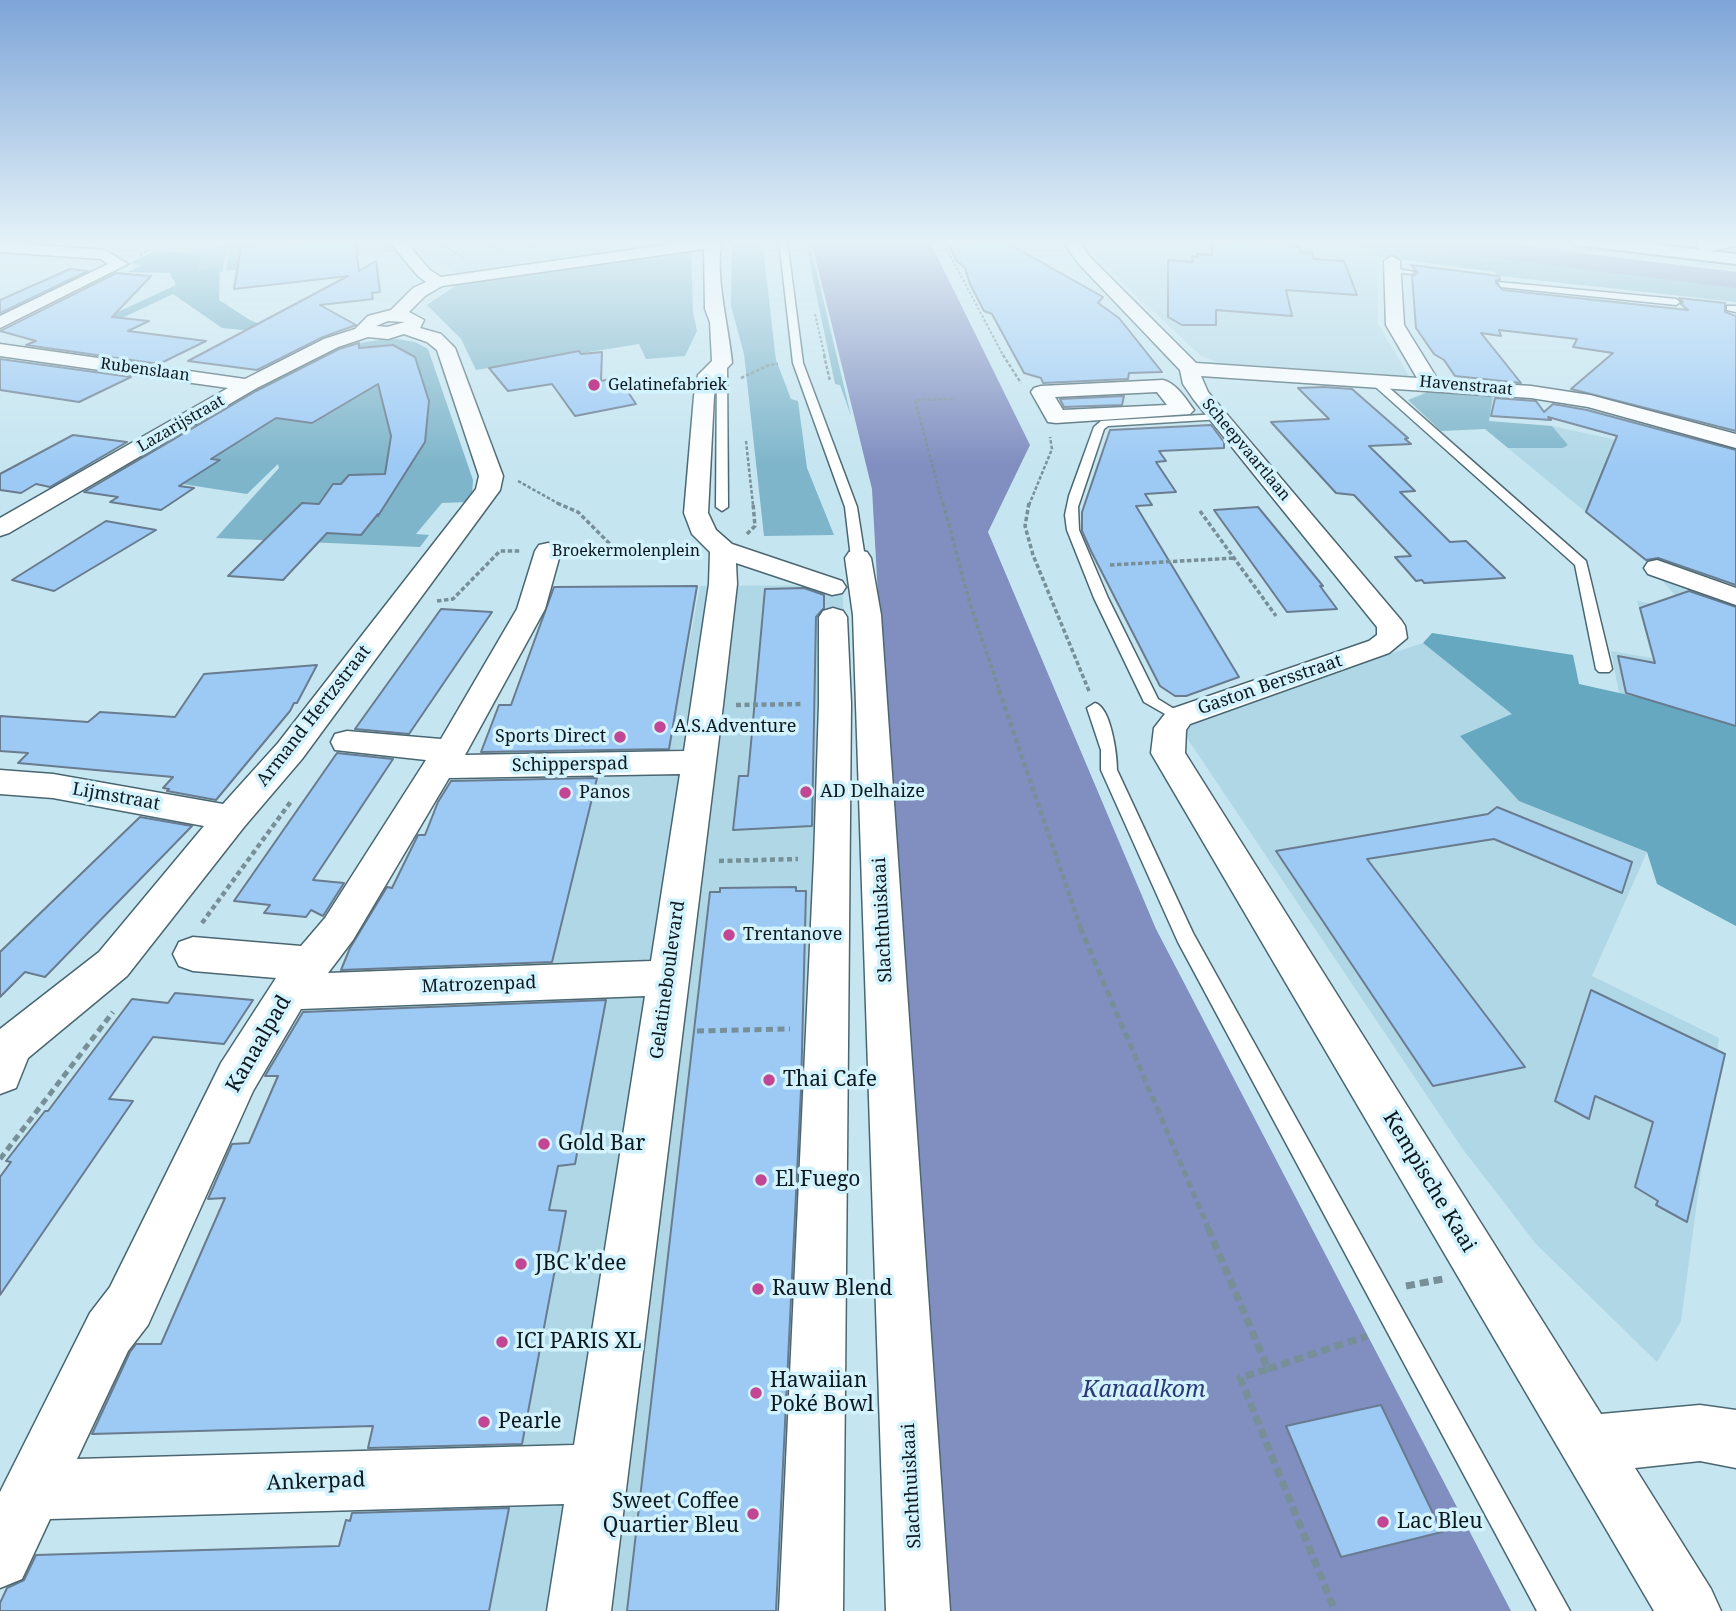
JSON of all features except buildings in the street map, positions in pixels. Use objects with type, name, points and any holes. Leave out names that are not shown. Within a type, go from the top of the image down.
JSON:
[{"type":"street","points":[[0,323],[16,315]]},
{"type":"street","points":[[405,315],[401,322],[434,338],[446,348],[491,476]]},
{"type":"street","points":[[716,315],[729,372],[708,375],[704,395],[696,513],[705,534],[723,550]]},
{"type":"street","name":"Scheepvaartlaan","points":[[1137,315],[1190,369],[1193,384],[1218,417],[1388,620],[1393,633]]},
{"type":"street","points":[[1395,315],[1395,325],[1430,383]]},
{"type":"street","name":"Lazarijstraat","points":[[0,528],[248,385],[331,343],[368,331],[383,333],[401,322]]},
{"type":"street","name":"Rubenslaan","points":[[0,350],[248,385]]},
{"type":"street","name":"Havenstraat","points":[[1190,369],[1430,383],[1531,392],[1590,401],[1736,441]]},
{"type":"street","points":[[1163,386],[1182,410],[1056,417],[1032,389],[1163,386]]},
{"type":"street","name":"Armand Hertzstraat","points":[[4,1055],[113,964],[231,818],[290,751],[474,512],[488,490],[491,476]]},
{"type":"street","name":"Broekermolenplein","points":[[723,550],[841,588]]},
{"type":"street","name":"Gelatineboulevard","points":[[579,1611],[699,762],[723,584],[723,550]]},
{"type":"street","name":"Kanaalpad","points":[[12,1525],[109,1332],[129,1306],[237,1077],[299,978],[339,929],[427,782],[446,759],[531,609],[548,551]]},
{"type":"street","points":[[1657,568],[1736,597]]},
{"type":"street","name":"Slachthuiskaai","points":[[811,1611],[841,588]]},
{"type":"street","name":"Slachthuiskaai","points":[[841,588],[867,615],[918,1611]]},
{"type":"street","name":"Gaston Bersstraat","points":[[1174,735],[1379,647],[1392,638],[1393,633]]},
{"type":"street","name":"Kempische Kaai","points":[[1174,735],[1483,1272],[1689,1611]]},
{"type":"street","name":"Schipperspad","points":[[347,742],[446,759],[699,762]]},
{"type":"street","name":"Lijmstraat","points":[[0,782],[53,786],[231,818]]},
{"type":"street","name":"Matrozenpad","points":[[193,954],[299,978],[669,978]]},
{"type":"street","points":[[1588,1444],[1700,1433],[1736,1439]]},
{"type":"street","name":"Ankerpad","points":[[12,1525],[599,1474]]},
{"type":"lane","name":"Slachthuiskaai","points":[[792,315],[798,363],[851,507],[841,588]]},
{"type":"lane","points":[[722,507],[729,372]]},
{"type":"lane","points":[[1374,380],[1581,564],[1604,669]]},
{"type":"lane","points":[[1174,735],[1152,702],[1088,566],[1072,527],[1071,512],[1099,427],[1105,423],[1218,417]]},
{"type":"lane","points":[[1096,708],[1109,750],[1110,769],[1185,936],[1554,1611]]},
{"type":"path","points":[[815,315],[831,386]]},
{"type":"path","points":[[982,315],[1011,370],[1032,389]]},
{"type":"path","points":[[729,372],[798,363]]},
{"type":"path","points":[[956,399],[915,400],[971,607],[1083,936],[1268,1369]]},
{"type":"path","points":[[1049,436],[1052,449],[1029,502],[1025,526],[1033,555],[1096,708]]},
{"type":"path","points":[[491,476],[513,478],[545,498],[578,512],[619,553]]},
{"type":"path","points":[[1200,511],[1276,616]]},
{"type":"path","name":"Broekermolenplein","points":[[433,602],[453,599],[500,551],[582,554],[723,550]]},
{"type":"path","points":[[1088,566],[1235,558]]},
{"type":"path","points":[[754,705],[809,704]]},
{"type":"path","points":[[738,860],[801,859]]},
{"type":"path","points":[[705,1031],[790,1029]]},
{"type":"path","points":[[1378,1291],[1483,1272]]},
{"type":"path","points":[[1335,1611],[1240,1378],[1367,1336]]},
{"type":"shaded area","points":[[111,315],[128,315],[120,319],[105,318]]},
{"type":"shaded area","points":[[204,315],[243,315],[284,334],[222,328]]},
{"type":"shaded area","points":[[437,315],[694,315],[697,331],[685,356],[646,359],[639,344],[476,370],[461,339]]},
{"type":"shaded area","points":[[733,315],[771,315],[776,360],[791,399],[798,401],[807,468],[834,535],[764,536],[744,354]]},
{"type":"shaded area","points":[[821,315],[827,315],[851,416],[840,385],[835,384]]},
{"type":"shaded area","points":[[1157,315],[1378,315],[1378,324],[1409,376],[1218,363],[1200,355]]},
{"type":"shaded area","points":[[397,339],[415,342],[428,349],[473,480],[472,495],[467,502],[442,503],[416,534],[429,535],[420,547],[216,538],[279,468],[278,464],[247,494],[111,473],[160,444],[237,431],[252,433],[259,428],[238,402],[313,359],[333,351],[374,341]]},
{"type":"shaded area","points":[[1428,392],[1493,396],[1489,421],[1552,426],[1568,445],[1563,448],[1508,448],[1485,429],[1441,431],[1408,400]]},
{"type":"shaded area","points":[[1552,426],[1621,441],[1736,486],[1736,719],[1619,693],[1611,651],[1652,658],[1637,601],[1687,609],[1645,561],[1508,448],[1563,448],[1568,445]]},
{"type":"shaded area","points":[[842,585],[844,619],[817,1611],[468,1611],[549,1211],[530,1003],[594,753],[669,751],[700,586]]},
{"type":"shaded area","points":[[1432,633],[1573,655],[1579,684],[1736,719],[1736,926],[1657,884],[1647,852],[1519,801],[1460,736],[1512,714],[1423,643]]},
{"type":"shaded area","points":[[1423,643],[1513,714],[1519,800],[1647,852],[1592,976],[1719,1038],[1681,1321],[1657,1362],[1536,1244],[1462,1148],[1185,735],[1189,725],[1205,715]]},
{"type":"water","name":"Kanaalkom","points":[[829,315],[966,315],[1030,445],[988,532],[1156,929],[1511,1611],[935,1611],[872,489]]},
{"type":"place","name":"Gelatinefabriek","points":[[594,385]]},
{"type":"place","name":"A.S.Adventure","points":[[660,727]]},
{"type":"place","name":"Sports Direct","points":[[620,737]]},
{"type":"place","name":"AD Delhaize","points":[[806,792]]},
{"type":"place","name":"Panos","points":[[565,793]]},
{"type":"place","name":"Trentanove","points":[[729,935]]},
{"type":"place","name":"Thai Cafe","points":[[769,1080]]},
{"type":"place","name":"Gold Bar","points":[[544,1144]]},
{"type":"place","name":"El Fuego","points":[[761,1180]]},
{"type":"place","name":"JBC k'dee","points":[[521,1264]]},
{"type":"place","name":"Rauw Blend","points":[[758,1289]]},
{"type":"place","name":"ICI PARIS XL","points":[[502,1342]]},
{"type":"place","name":"Hawaiian Poké Bowl","points":[[756,1393]]},
{"type":"place","name":"Pearle","points":[[484,1422]]},
{"type":"place","name":"Sweet Coffee Quartier Bleu","points":[[753,1514]]},
{"type":"place","name":"Lac Bleu","points":[[1383,1522]]}]
